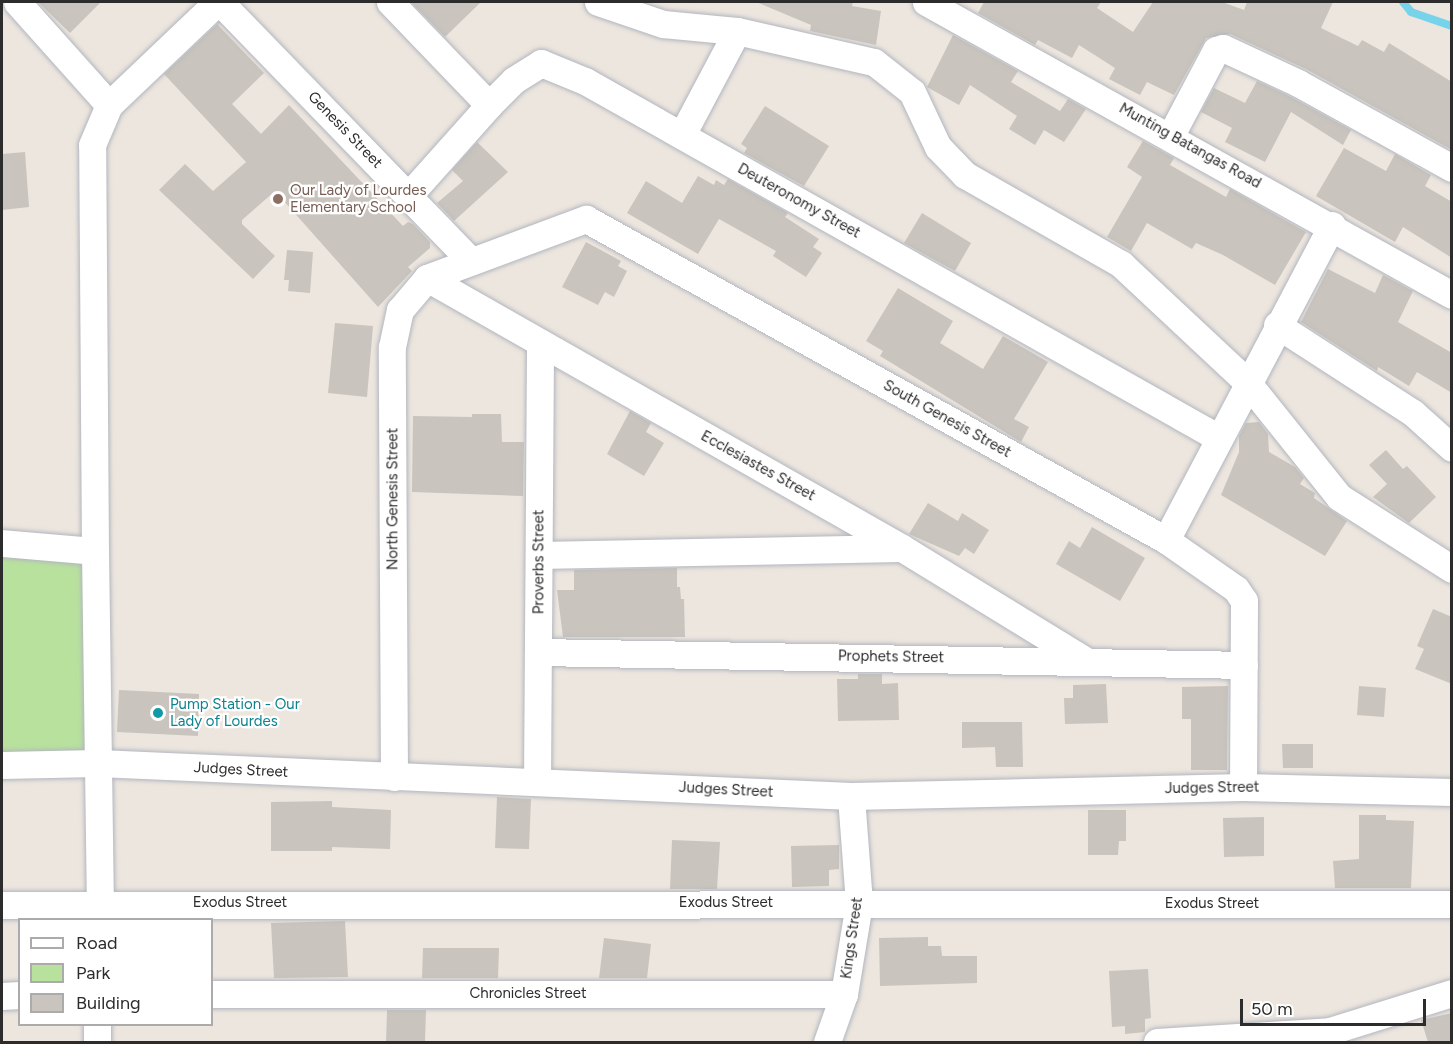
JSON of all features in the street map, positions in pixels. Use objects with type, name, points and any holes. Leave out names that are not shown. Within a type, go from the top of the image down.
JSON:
[{"type":"street","points":[[18,2],[109,105]]},
{"type":"street","points":[[100,911],[92,145],[109,105],[219,2]]},
{"type":"street","name":"Genesis Street","points":[[219,2],[469,260]]},
{"type":"street","points":[[390,2],[489,105]]},
{"type":"street","points":[[598,2],[663,24],[737,31],[874,62],[912,92],[938,147],[965,175],[1121,264],[1247,382],[1339,497],[1452,569]]},
{"type":"street","name":"Munting Batangas Road","points":[[926,2],[1171,135],[1452,295]]},
{"type":"street","points":[[682,135],[737,31]]},
{"type":"street","points":[[1171,135],[1215,50],[1223,48],[1298,83],[1452,168]]},
{"type":"street","name":"Deuteronomy Street","points":[[408,196],[514,80],[542,63],[585,81],[1219,438]]},
{"type":"street","name":"South Genesis Street","points":[[469,260],[585,219],[1166,540],[1236,589],[1244,601],[1243,787]]},
{"type":"street","points":[[1166,540],[1247,382],[1332,225]]},
{"type":"street","name":"North Genesis Street","points":[[394,777],[392,347],[400,310],[427,278],[469,260]]},
{"type":"street","name":"Ecclesiastes Street","points":[[427,278],[902,548],[1085,660]]},
{"type":"street","points":[[1277,326],[1413,413],[1452,448]]},
{"type":"street","name":"Proverbs Street","points":[[537,781],[540,343]]},
{"type":"street","points":[[2,543],[95,551]]},
{"type":"street","points":[[539,555],[902,548]]},
{"type":"street","name":"Prophets Street","points":[[538,652],[1244,664]]},
{"type":"street","name":"Judges Street","points":[[2,765],[98,763],[851,796],[1243,787],[1452,792]]},
{"type":"street","name":"Kings Street","points":[[827,1042],[844,994],[859,903],[851,796]]},
{"type":"street","name":"Exodus Street","points":[[2,905],[100,911],[859,903],[1452,904]]},
{"type":"street","points":[[1157,1042],[1330,1030],[1452,993]]},
{"type":"street","name":"Chronicles Street","points":[[213,994],[844,994]]},
{"type":"street","points":[[2,996],[18,995]]},
{"type":"street","points":[[97,1026],[97,1042]]},
{"type":"green space","points":[[2,548],[83,550],[87,763],[2,761]]},
{"type":"building","points":[[38,2],[101,2],[70,33]]},
{"type":"building","points":[[411,2],[481,2],[445,37]]},
{"type":"building","points":[[756,2],[853,2],[852,6],[881,11],[876,45],[810,31],[811,25]]},
{"type":"building","points":[[984,2],[1101,2],[1097,8],[1133,32],[1153,2],[1222,2],[1244,10],[1247,2],[1333,2],[1321,28],[1358,46],[1362,40],[1384,52],[1389,43],[1452,82],[1452,150],[1306,69],[1230,34],[1206,38],[1174,95],[1147,82],[1140,95],[1109,79],[1115,68],[1079,45],[1072,58],[1038,40],[1035,45],[978,13]]},
{"type":"building","points":[[217,24],[264,73],[232,104],[261,134],[289,105],[403,226],[408,222],[413,224],[430,242],[430,248],[408,267],[412,271],[378,307],[275,191],[242,220],[242,224],[275,256],[253,279],[159,190],[185,164],[213,191],[246,162],[164,74]]},
{"type":"building","points":[[953,35],[1018,71],[1011,82],[1060,111],[1068,99],[1086,109],[1064,142],[1044,130],[1035,145],[1009,129],[1017,116],[970,85],[959,105],[927,87]]},
{"type":"building","points":[[1257,81],[1351,130],[1343,145],[1291,112],[1265,162],[1225,142],[1232,128],[1201,112],[1214,88],[1245,103]]},
{"type":"building","points":[[765,106],[829,146],[804,186],[744,153],[747,148],[741,144]]},
{"type":"building","points":[[1143,141],[1174,158],[1170,165],[1226,197],[1230,189],[1306,232],[1275,285],[1223,255],[1196,243],[1192,249],[1147,223],[1131,251],[1107,237],[1142,177],[1127,167]]},
{"type":"building","points":[[477,142],[508,172],[454,221],[437,203],[463,181],[452,170]]},
{"type":"building","points":[[1344,148],[1386,171],[1395,154],[1431,175],[1425,186],[1452,202],[1452,258],[1403,227],[1395,242],[1316,196]]},
{"type":"building","points":[[25,152],[29,207],[2,210],[2,154]]},
{"type":"building","points":[[698,176],[714,185],[716,180],[724,185],[728,179],[788,213],[785,217],[819,239],[813,247],[822,253],[806,277],[773,256],[776,251],[719,219],[698,254],[627,213],[646,181],[682,203]]},
{"type":"building","points":[[922,213],[971,243],[955,271],[904,243]]},
{"type":"building","points":[[586,242],[621,261],[618,266],[627,271],[614,297],[605,292],[598,305],[562,287]]},
{"type":"building","points":[[287,250],[313,252],[310,293],[288,291],[289,280],[284,280]]},
{"type":"building","points":[[1328,269],[1375,293],[1383,275],[1413,291],[1398,322],[1452,353],[1452,393],[1417,372],[1409,386],[1378,367],[1377,371],[1301,322]]},
{"type":"building","points":[[898,288],[953,321],[940,343],[983,369],[1003,336],[1048,362],[1014,419],[1029,427],[1021,442],[880,356],[883,351],[866,341]]},
{"type":"building","points":[[335,323],[373,326],[367,397],[328,393]]},
{"type":"building","points":[[630,411],[651,423],[646,432],[664,443],[644,476],[607,454]]},
{"type":"building","points":[[472,414],[501,414],[502,442],[524,442],[523,496],[412,492],[413,416],[472,417]]},
{"type":"building","points":[[1259,422],[1268,434],[1269,452],[1295,467],[1304,478],[1300,484],[1315,493],[1314,498],[1347,521],[1325,556],[1221,495],[1239,452],[1239,436],[1246,423]]},
{"type":"building","points":[[1386,450],[1403,469],[1407,466],[1436,497],[1409,523],[1373,497],[1387,484],[1369,465]]},
{"type":"building","points":[[928,503],[958,521],[962,513],[989,530],[974,554],[965,548],[959,556],[909,534]]},
{"type":"building","points":[[1092,527],[1145,558],[1120,601],[1056,564],[1069,541],[1080,548]]},
{"type":"building","points":[[677,568],[677,587],[680,587],[681,599],[684,599],[685,637],[563,637],[557,590],[574,590],[574,570]]},
{"type":"building","points":[[1433,609],[1452,617],[1452,684],[1415,669],[1424,649],[1417,646]]},
{"type":"building","points":[[858,674],[882,674],[882,684],[898,683],[899,720],[838,721],[837,679],[858,679]]},
{"type":"building","points":[[1106,684],[1108,723],[1065,724],[1064,698],[1073,698],[1073,685]]},
{"type":"building","points":[[1228,686],[1227,770],[1191,770],[1191,719],[1182,719],[1182,687]]},
{"type":"building","points":[[1359,686],[1386,688],[1384,717],[1357,715]]},
{"type":"building","name":"Pump Station - Our Lady of Lourdes","points":[[119,690],[199,694],[198,736],[117,732]]},
{"type":"building","points":[[962,722],[1022,722],[1023,767],[996,767],[995,747],[962,748]]},
{"type":"building","points":[[1282,744],[1313,744],[1313,768],[1283,768]]},
{"type":"building","points":[[497,797],[531,799],[529,849],[495,848]]},
{"type":"building","points":[[332,801],[332,807],[391,810],[390,849],[332,847],[332,851],[271,851],[271,802]]},
{"type":"building","points":[[1088,810],[1126,810],[1126,841],[1119,841],[1118,855],[1088,855]]},
{"type":"building","points":[[1359,815],[1386,815],[1386,820],[1414,821],[1411,888],[1335,888],[1333,861],[1359,859]]},
{"type":"building","points":[[1264,817],[1264,856],[1224,857],[1223,818]]},
{"type":"building","points":[[672,840],[720,842],[717,889],[670,889]]},
{"type":"building","points":[[839,845],[839,869],[829,870],[829,886],[792,887],[791,846]]},
{"type":"building","points":[[345,921],[348,977],[274,978],[271,923]]},
{"type":"building","points":[[928,937],[928,946],[941,946],[942,956],[977,956],[977,983],[880,986],[879,938]]},
{"type":"building","points":[[604,938],[651,944],[647,978],[599,978]]},
{"type":"building","points":[[423,948],[499,948],[498,978],[422,978]]},
{"type":"building","points":[[1148,969],[1151,1018],[1145,1019],[1145,1032],[1125,1034],[1125,1026],[1112,1027],[1109,971]]},
{"type":"building","points":[[387,1010],[426,1010],[425,1042],[386,1042]]},
{"type":"building","points":[[1452,1013],[1452,1042],[1428,1042],[1421,1020]]},
{"type":"waterway","points":[[1403,2],[1411,12],[1452,26]]},
{"type":"place","name":"Our Lady of Lourdes Elementary School","points":[[278,199]]},
{"type":"place","name":"Pump Station - Our Lady of Lourdes","points":[[158,713]]}]
